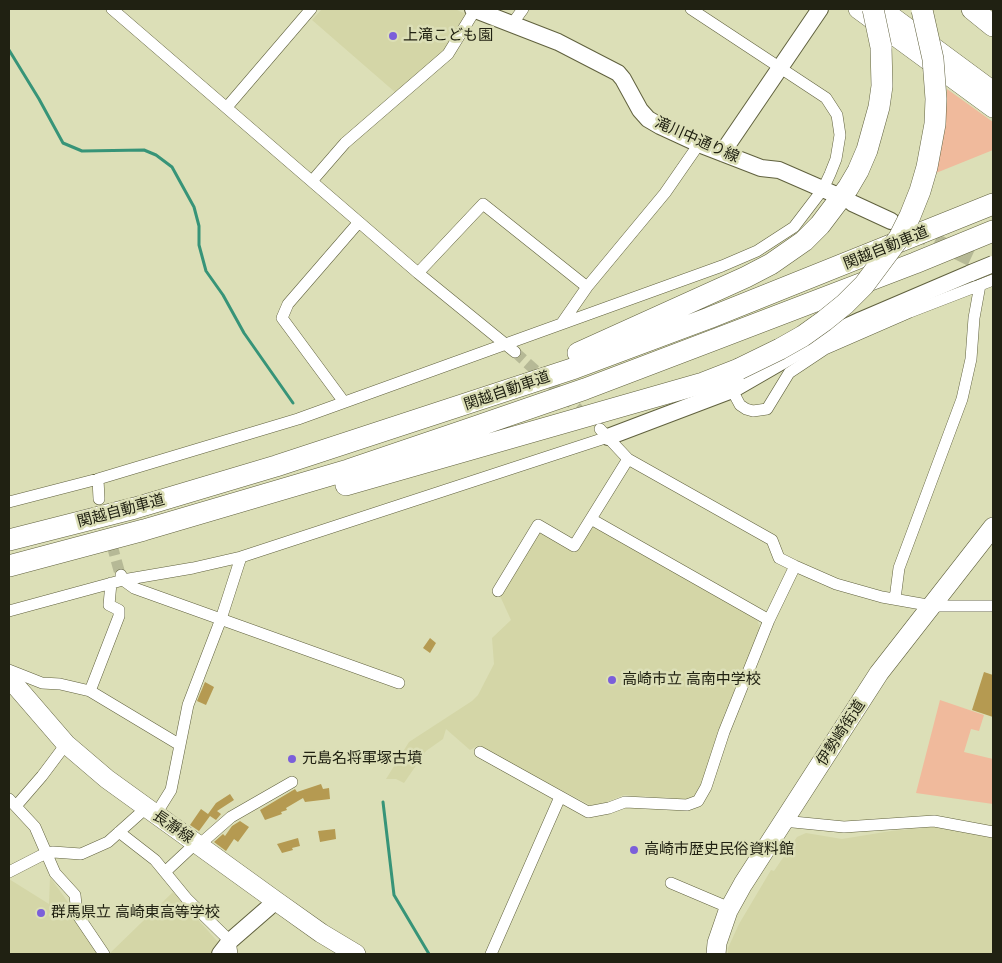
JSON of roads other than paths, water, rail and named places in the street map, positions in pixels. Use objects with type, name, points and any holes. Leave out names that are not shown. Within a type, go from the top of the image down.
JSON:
[{"type":"highway","points":[[436,415],[746,277],[771,264],[804,240],[820,225],[839,202],[858,171],[874,130],[881,93],[882,66],[881,47],[874,9]]},
{"type":"highway","points":[[972,9],[993,26]]},
{"type":"highway","points":[[144,530],[290,500],[703,383],[739,369],[803,336],[838,310],[864,285],[899,238],[910,216],[927,167],[935,124],[936,100],[933,59],[922,10]]},
{"type":"highway","name":"関越自動車道","points":[[9,540],[144,506],[276,466],[575,368],[700,321],[993,204]]},
{"type":"highway","name":"関越自動車道","points":[[9,566],[144,530],[348,470],[585,389],[993,231]]},
{"type":"main road","points":[[858,9],[993,108]]},
{"type":"main road","points":[[882,9],[993,92]]},
{"type":"main road","name":"伊勢崎街道","points":[[716,954],[717,943],[730,908],[743,884],[880,673],[993,527]]},
{"type":"main road","name":"長瀞線","points":[[9,678],[66,744],[107,779],[321,933],[356,954]]},
{"type":"street","points":[[112,9],[418,273],[510,348]]},
{"type":"street","points":[[227,107],[311,9]]},
{"type":"street","points":[[312,181],[345,143],[448,54],[474,9]]},
{"type":"street","name":"滝川中通り線","points":[[474,9],[558,42],[618,73],[640,110],[648,119],[660,126],[722,153],[762,168],[779,170],[829,191]]},
{"type":"street","points":[[512,24],[523,9]]},
{"type":"street","points":[[9,502],[98,479],[298,419],[344,402],[510,348],[562,323],[722,266],[757,251],[794,227],[829,191],[840,135],[837,115],[826,98],[691,9]]},
{"type":"street","points":[[722,153],[820,9]]},
{"type":"street","points":[[562,323],[587,287],[665,193],[699,144]]},
{"type":"street","points":[[852,203],[891,221]]},
{"type":"street","points":[[418,273],[483,204],[587,287]]},
{"type":"street","points":[[344,402],[282,318],[288,304],[359,222]]},
{"type":"street","points":[[732,390],[740,405],[746,409],[753,411],[767,409],[789,373],[825,349],[910,312],[993,264]]},
{"type":"street","points":[[9,611],[118,579],[193,568],[241,557],[732,390],[822,338],[861,320],[976,273],[993,268]]},
{"type":"street","points":[[976,273],[993,280]]},
{"type":"street","points":[[895,599],[899,568],[962,399],[971,359],[976,273]]},
{"type":"street","points":[[604,433],[628,459],[772,540],[780,558],[795,566],[836,584],[895,599],[933,606],[993,606]]},
{"type":"street","points":[[498,591],[538,524],[574,546],[628,459]]},
{"type":"street","points":[[98,479],[99,498]]},
{"type":"street","points":[[591,519],[769,620]]},
{"type":"street","points":[[9,872],[46,854],[53,852],[81,854],[108,842],[119,832],[151,811],[172,790],[188,705],[241,557]]},
{"type":"street","points":[[480,752],[588,812],[609,808],[625,802],[687,805],[698,800],[706,787],[724,732],[769,620],[795,566]]},
{"type":"street","points":[[118,579],[134,588],[399,683]]},
{"type":"street","points":[[90,692],[119,616],[119,610],[109,605],[118,579]]},
{"type":"street","points":[[9,670],[42,683],[60,684],[90,692],[180,745]]},
{"type":"street","points":[[66,744],[42,776],[12,802],[35,827],[55,874],[74,895],[77,914],[104,954]]},
{"type":"street","points":[[165,872],[231,817],[292,782]]},
{"type":"street","points":[[491,954],[560,797]]},
{"type":"street","points":[[784,821],[844,828],[934,821],[993,832]]},
{"type":"street","points":[[119,832],[155,860],[187,899],[231,947]]},
{"type":"street","points":[[671,883],[730,908]]},
{"type":"street","points":[[220,954],[231,947],[276,901]]},
{"type":"waterway","points":[[9,50],[63,143],[82,151],[144,150],[156,155],[172,167],[194,207],[199,226],[199,245],[206,271],[223,295],[244,333],[293,403]]},
{"type":"waterway","points":[[383,802],[394,895],[429,954]]},
{"type":"tunnel","points":[[913,231],[977,261]]},
{"type":"tunnel","points":[[515,352],[588,418]]},
{"type":"tunnel","points":[[103,513],[120,574]]},
{"type":"place","name":"上滝こども園","points":[[393,36]]},
{"type":"place","name":"高崎市立 高南中学校","points":[[612,680]]},
{"type":"place","name":"元島名将軍塚古墳","points":[[292,759]]},
{"type":"place","name":"高崎市歴史民俗資料館","points":[[634,850]]},
{"type":"place","name":"群馬県立 高崎東高等学校","points":[[41,913]]}]
